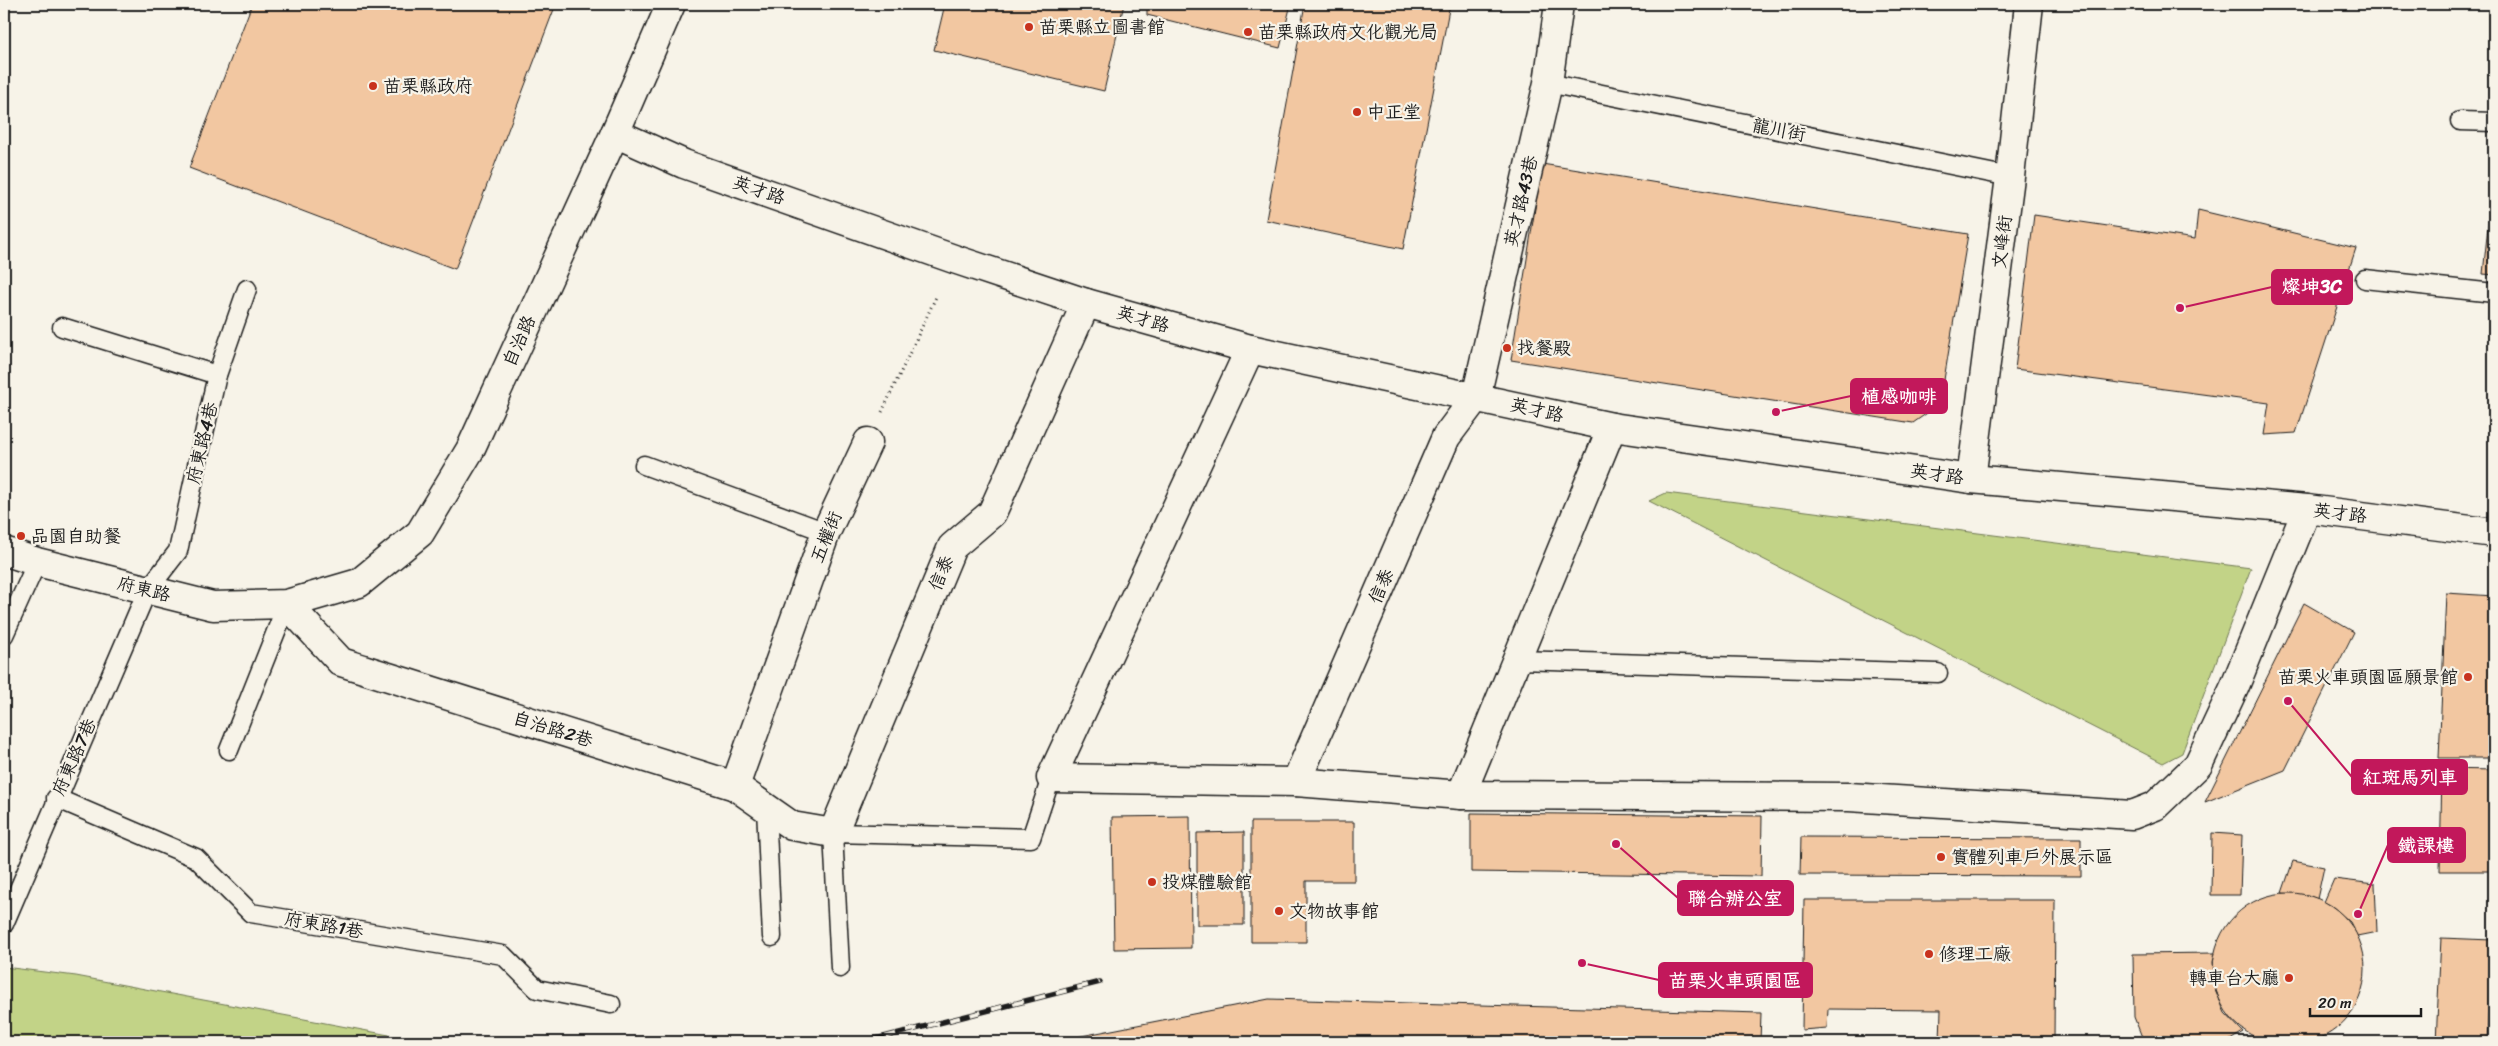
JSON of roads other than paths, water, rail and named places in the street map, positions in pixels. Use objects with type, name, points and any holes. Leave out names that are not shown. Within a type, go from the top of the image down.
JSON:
[{"type":"street","name":"自治路","points":[[287,604],[359,583],[420,533],[470,450],[671,4]]},
{"type":"street","name":"英才路43巷","points":[[1476,396],[1548,84],[1559,4]]},
{"type":"street","name":"文峰街","points":[[1971,479],[2010,177],[2029,4]]},
{"type":"street","name":"英才路","points":[[614,133],[684,164],[954,259],[1086,303],[1250,349],[1476,396],[1612,427],[1971,479],[2308,509],[2494,532]]},
{"type":"street","name":"信泰","points":[[833,833],[952,547],[992,513],[1086,303]]},
{"type":"street","points":[[1250,349],[1051,778],[1296,782],[1460,795],[1849,797],[2132,814],[2155,806],[2198,765],[2235,686],[2308,509]]},
{"type":"street","name":"信泰","points":[[1296,782],[1446,437],[1476,396]]},
{"type":"street","points":[[1460,795],[1612,427]]},
{"type":"street","name":"五權街","points":[[735,786],[826,532],[868,442]]},
{"type":"street","name":"府東路","points":[[4,551],[37,562],[147,591],[214,606],[287,604]]},
{"type":"street","name":"自治路2巷","points":[[287,604],[342,662],[735,786],[792,826],[833,833]]},
{"type":"lane","name":"龍川街","points":[[1548,84],[2010,177]]},
{"type":"lane","points":[[2460,121],[2494,122]]},
{"type":"lane","points":[[2365,279],[2494,293]]},
{"type":"lane","name":"府東路4巷","points":[[147,591],[178,551],[217,375],[247,289]]},
{"type":"lane","points":[[62,327],[217,375]]},
{"type":"lane","points":[[644,465],[826,532]]},
{"type":"lane","points":[[4,635],[37,562]]},
{"type":"lane","name":"府東路7巷","points":[[4,924],[56,798],[147,591]]},
{"type":"lane","points":[[229,750],[287,604]]},
{"type":"lane","points":[[1517,660],[1938,674]]},
{"type":"lane","points":[[840,968],[833,833],[1031,838],[1051,778]]},
{"type":"lane","name":"府東路1巷","points":[[56,798],[196,858],[251,913],[503,956],[537,989],[611,1004]]},
{"type":"lane","points":[[766,808],[772,937]]},
{"type":"railway","points":[[864,1042],[1100,982]]},
{"type":"place","name":"苗栗縣立圖書館","points":[[1029,27]]},
{"type":"place","name":"苗栗縣政府文化觀光局","points":[[1248,32]]},
{"type":"place","name":"苗栗縣政府","points":[[373,86]]},
{"type":"place","name":"中正堂","points":[[1357,112]]},
{"type":"place","name":"燦坤3C","points":[[2180,308]]},
{"type":"place","name":"找餐殿","points":[[1507,348]]},
{"type":"place","name":"植感咖啡","points":[[1776,412]]},
{"type":"place","name":"品園自助餐","points":[[21,536]]},
{"type":"place","name":"苗栗火車頭園區願景館","points":[[2468,677]]},
{"type":"place","name":"紅斑馬列車","points":[[2288,701]]},
{"type":"place","name":"聯合辦公室","points":[[1616,844]]},
{"type":"place","name":"實體列車戶外展示區","points":[[1941,857]]},
{"type":"place","name":"投煤體驗館","points":[[1152,882]]},
{"type":"place","name":"文物故事館","points":[[1279,911]]},
{"type":"place","name":"鐵課樓","points":[[2358,914]]},
{"type":"place","name":"修理工廠","points":[[1929,954]]},
{"type":"place","name":"苗栗火車頭園區","points":[[1582,963]]},
{"type":"place","name":"轉車台大廳","points":[[2289,978]]}]
